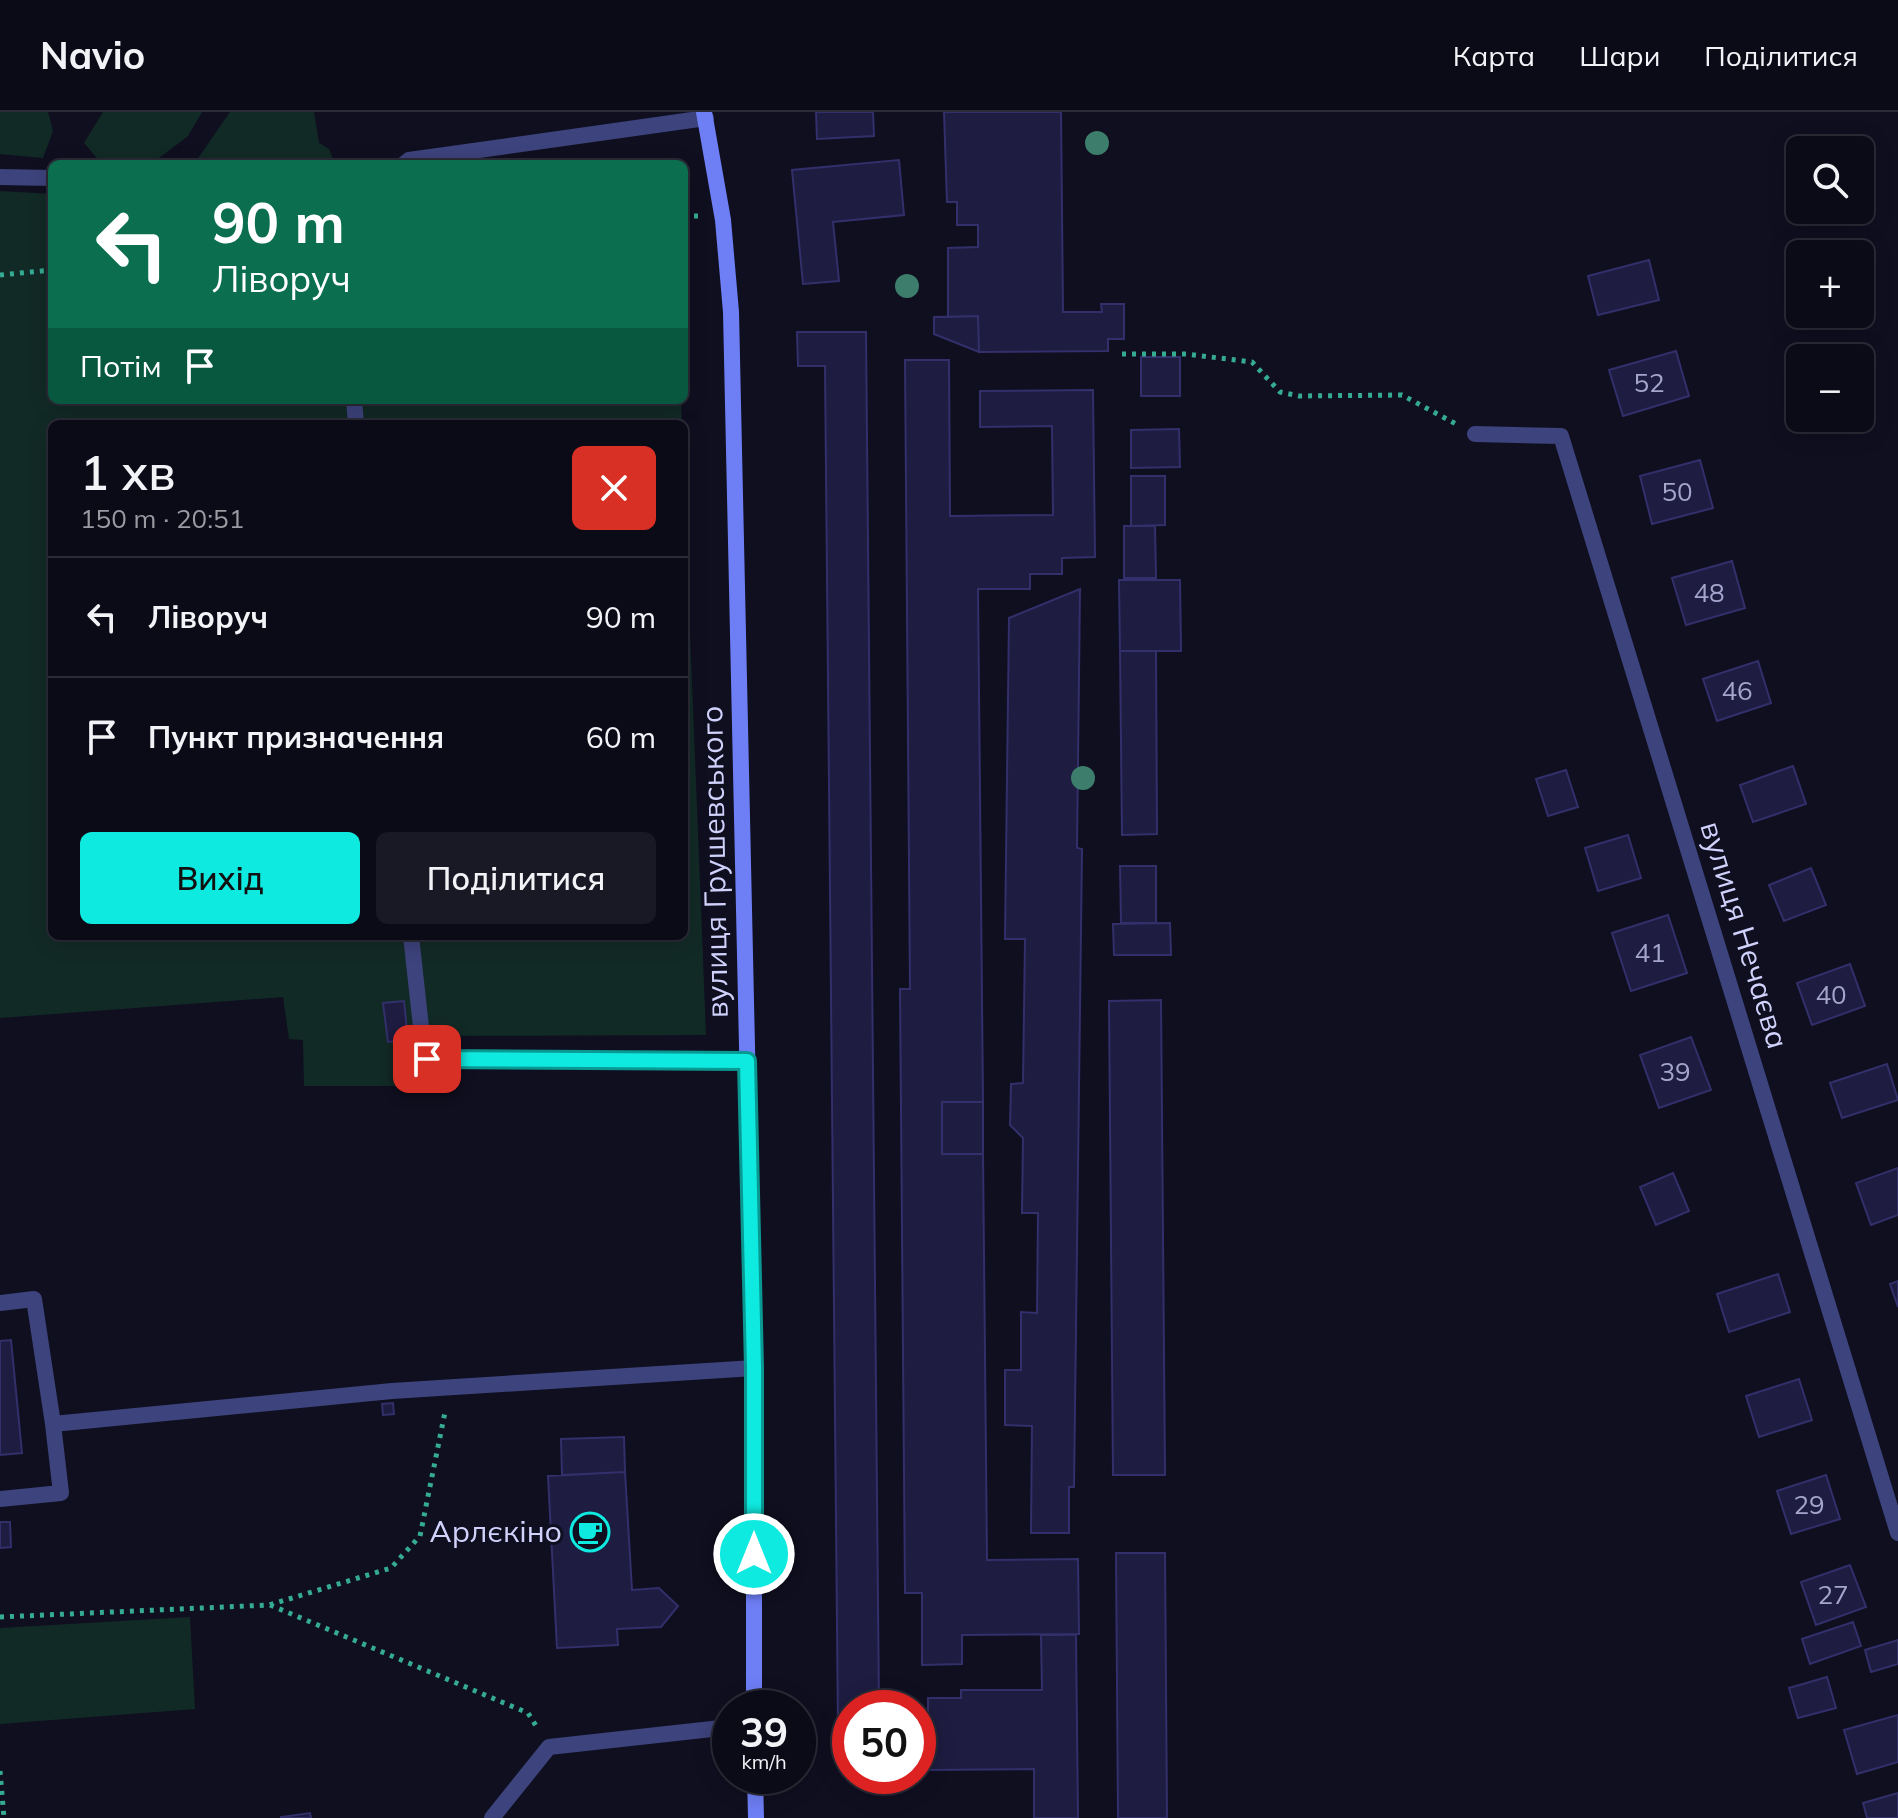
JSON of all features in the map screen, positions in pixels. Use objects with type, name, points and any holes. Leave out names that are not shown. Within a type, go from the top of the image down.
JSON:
[{"type":"main road","name":"вулиця Грушевського","points":[[705,115],[723,220],[731,312],[754,1368],[754,1690]]},
{"type":"main road","points":[[755,1794],[756,1818]]},
{"type":"street","points":[[409,160],[705,115]]},
{"type":"street","points":[[0,177],[48,178]]},
{"type":"street","name":"вулиця Нечаєва","points":[[1475,434],[1561,436],[1898,1533]]},
{"type":"street","points":[[411,940],[427,1059],[747,1061]]},
{"type":"street","points":[[0,1303],[34,1299],[61,1493],[0,1499]]},
{"type":"street","points":[[53,1424],[450,1387],[754,1368]]},
{"type":"street","points":[[492,1818],[549,1747],[712,1729]]},
{"type":"path","points":[[0,275],[48,270]]},
{"type":"path","points":[[1122,354],[1186,354],[1252,362],[1280,392],[1299,396],[1402,395],[1475,434]]},
{"type":"path","points":[[0,1617],[269,1605],[391,1568],[420,1536],[450,1387]]},
{"type":"path","points":[[269,1605],[528,1713],[549,1747]]},
{"type":"path","points":[[0,1771],[4,1818]]},
{"type":"green space","points":[[0,112],[48,112],[53,131],[43,158],[0,154]]},
{"type":"green space","points":[[103,112],[202,112],[188,136],[156,160],[99,160],[84,143]]},
{"type":"green space","points":[[230,112],[314,112],[319,143],[329,149],[333,160],[197,160]]},
{"type":"green space","points":[[0,191],[48,194],[48,404],[681,404],[682,420],[48,420],[48,940],[688,940],[688,581],[706,1035],[411,1036],[412,1086],[304,1086],[303,1040],[289,1039],[283,997],[0,1018]]},
{"type":"green space","points":[[190,1617],[195,1709],[0,1724],[0,1628]]},
{"type":"building","points":[[816,112],[873,112],[874,136],[817,139]]},
{"type":"building","points":[[944,112],[1061,112],[1063,312],[1102,312],[1101,304],[1124,304],[1124,339],[1108,339],[1108,351],[979,352],[978,316],[948,317],[948,248],[978,247],[978,225],[957,225],[957,202],[947,202]]},
{"type":"building","points":[[899,160],[904,215],[833,222],[839,281],[803,284],[792,170]]},
{"type":"building","points":[[1649,260],[1659,300],[1598,315],[1588,276]]},
{"type":"building","points":[[978,316],[979,352],[934,334],[934,317]]},
{"type":"building","points":[[797,332],[866,332],[879,1690],[838,1690],[825,366],[798,366]]},
{"type":"building","points":[[1676,351],[1689,396],[1623,416],[1609,370]]},
{"type":"building","points":[[1141,357],[1180,357],[1180,396],[1141,396]]},
{"type":"building","points":[[905,360],[949,360],[950,516],[1053,515],[1052,426],[980,427],[980,391],[1093,390],[1095,557],[1062,558],[1062,574],[1030,574],[1030,589],[978,589],[983,1102],[942,1102],[942,1154],[983,1154],[987,1560],[1078,1559],[1079,1634],[962,1635],[962,1664],[922,1665],[922,1593],[905,1593],[900,989],[910,989]]},
{"type":"building","points":[[1179,429],[1180,467],[1131,468],[1131,430]]},
{"type":"building","points":[[1700,460],[1713,508],[1652,524],[1640,476]]},
{"type":"building","points":[[1131,476],[1165,476],[1165,525],[1131,526]]},
{"type":"building","points":[[1124,526],[1155,526],[1156,578],[1124,578]]},
{"type":"building","points":[[1732,561],[1745,608],[1686,625],[1672,578]]},
{"type":"building","points":[[1119,580],[1180,580],[1181,651],[1120,651]]},
{"type":"building","points":[[1080,589],[1077,848],[1082,849],[1074,1487],[1069,1487],[1069,1533],[1031,1533],[1032,1426],[1005,1425],[1005,1370],[1021,1370],[1021,1312],[1037,1313],[1038,1213],[1022,1213],[1023,1138],[1010,1125],[1011,1084],[1023,1083],[1025,939],[1005,939],[1009,618]]},
{"type":"building","points":[[1120,651],[1156,651],[1157,834],[1122,835]]},
{"type":"building","points":[[1758,661],[1771,703],[1717,721],[1703,679]]},
{"type":"building","points":[[1793,766],[1806,804],[1753,822],[1740,785]]},
{"type":"building","points":[[1566,770],[1578,807],[1548,816],[1536,779]]},
{"type":"building","points":[[1628,835],[1641,878],[1598,891],[1585,848]]},
{"type":"building","points":[[1120,866],[1156,866],[1156,923],[1121,923]]},
{"type":"building","points":[[1811,868],[1826,905],[1784,921],[1769,885]]},
{"type":"building","points":[[1668,915],[1687,973],[1631,991],[1612,933]]},
{"type":"building","points":[[1170,923],[1171,955],[1114,955],[1113,924]]},
{"type":"building","points":[[1850,964],[1865,1006],[1812,1025],[1797,983]]},
{"type":"building","points":[[1161,1000],[1165,1475],[1113,1475],[1109,1001]]},
{"type":"building","points":[[404,1001],[408,1040],[388,1042],[383,1003]]},
{"type":"building","points":[[1691,1037],[1711,1090],[1659,1108],[1640,1055]]},
{"type":"building","points":[[1887,1064],[1898,1100],[1842,1118],[1830,1083]]},
{"type":"building","points":[[942,1102],[983,1102],[983,1154],[942,1154]]},
{"type":"building","points":[[1898,1168],[1898,1215],[1871,1225],[1856,1183]]},
{"type":"building","points":[[1673,1173],[1689,1211],[1656,1225],[1640,1187]]},
{"type":"building","points":[[1778,1274],[1790,1312],[1729,1332],[1717,1294]]},
{"type":"building","points":[[1898,1281],[1898,1307],[1890,1284]]},
{"type":"building","points":[[11,1340],[22,1453],[0,1455],[0,1341]]},
{"type":"building","points":[[1799,1379],[1812,1420],[1759,1437],[1746,1396]]},
{"type":"building","points":[[393,1403],[394,1414],[383,1415],[382,1404]]},
{"type":"building","points":[[624,1437],[625,1472],[562,1475],[561,1439]]},
{"type":"building","name":"Арлєкіно","points":[[625,1472],[632,1590],[659,1588],[678,1606],[661,1627],[617,1629],[618,1645],[557,1648],[548,1476]]},
{"type":"building","points":[[1826,1475],[1840,1519],[1791,1534],[1777,1491]]},
{"type":"building","points":[[0,1522],[10,1522],[11,1547],[0,1548]]},
{"type":"building","points":[[1116,1553],[1165,1553],[1167,1818],[1118,1818]]},
{"type":"building","points":[[1850,1565],[1866,1607],[1816,1625],[1801,1582]]},
{"type":"building","points":[[1853,1622],[1861,1646],[1810,1664],[1802,1639]]},
{"type":"building","points":[[1041,1635],[1076,1635],[1078,1818],[1034,1818],[1034,1769],[936,1770],[936,1698],[961,1698],[961,1690],[1042,1690]]},
{"type":"building","points":[[1898,1640],[1898,1664],[1871,1672],[1865,1650]]},
{"type":"building","points":[[1827,1677],[1836,1708],[1798,1718],[1789,1688]]},
{"type":"building","points":[[1898,1715],[1898,1762],[1857,1774],[1844,1730]]},
{"type":"building","points":[[1898,1793],[1898,1818],[1867,1818],[1863,1803]]},
{"type":"building","points":[[310,1813],[311,1818],[281,1818],[281,1817]]},
{"type":"place","name":"Арлєкіно","points":[[590,1532]]},
{"type":"route","points":[[427,1059],[747,1061],[754,1368],[754,1554]]}]
